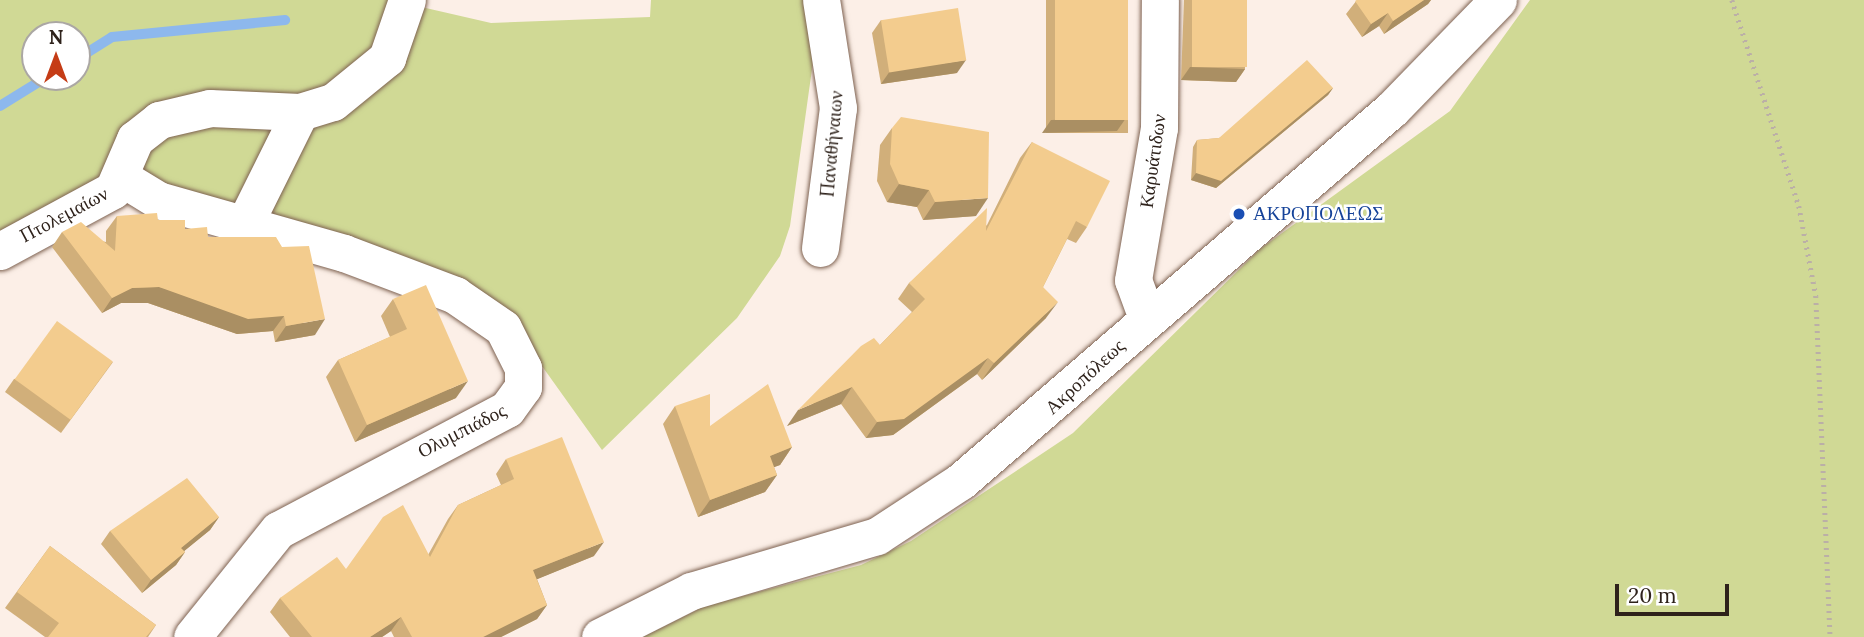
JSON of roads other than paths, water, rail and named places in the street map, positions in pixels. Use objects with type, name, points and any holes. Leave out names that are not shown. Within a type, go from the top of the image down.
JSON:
[{"type":"street","name":"Πτολεμαίων","points":[[0,251],[103,197],[122,178],[135,139],[169,116],[225,107],[300,112],[333,102],[381,65],[407,0]]},
{"type":"street","name":"Παναθήναιων","points":[[820,248],[838,108],[821,0]]},
{"type":"street","name":"Καρυάτιδων","points":[[1147,318],[1133,281],[1159,128],[1160,0]]},
{"type":"street","name":"Ακροπόλεως","points":[[600,637],[691,591],[849,548],[903,522],[1011,443],[1147,318],[1392,109],[1498,0]]},
{"type":"street","points":[[244,225],[300,112]]},
{"type":"street","name":"Ολυμπιάδος","points":[[122,178],[140,193],[365,260],[470,303],[512,339],[523,387],[501,414],[292,519],[246,561],[192,637]]},
{"type":"waterway","points":[[91,50],[112,37],[285,20]]},
{"type":"waterway","points":[[0,106],[24,91]]},
{"type":"place","name":"ΑΚΡΟΠΟΛΕΩΣ","points":[[1239,214]]}]
